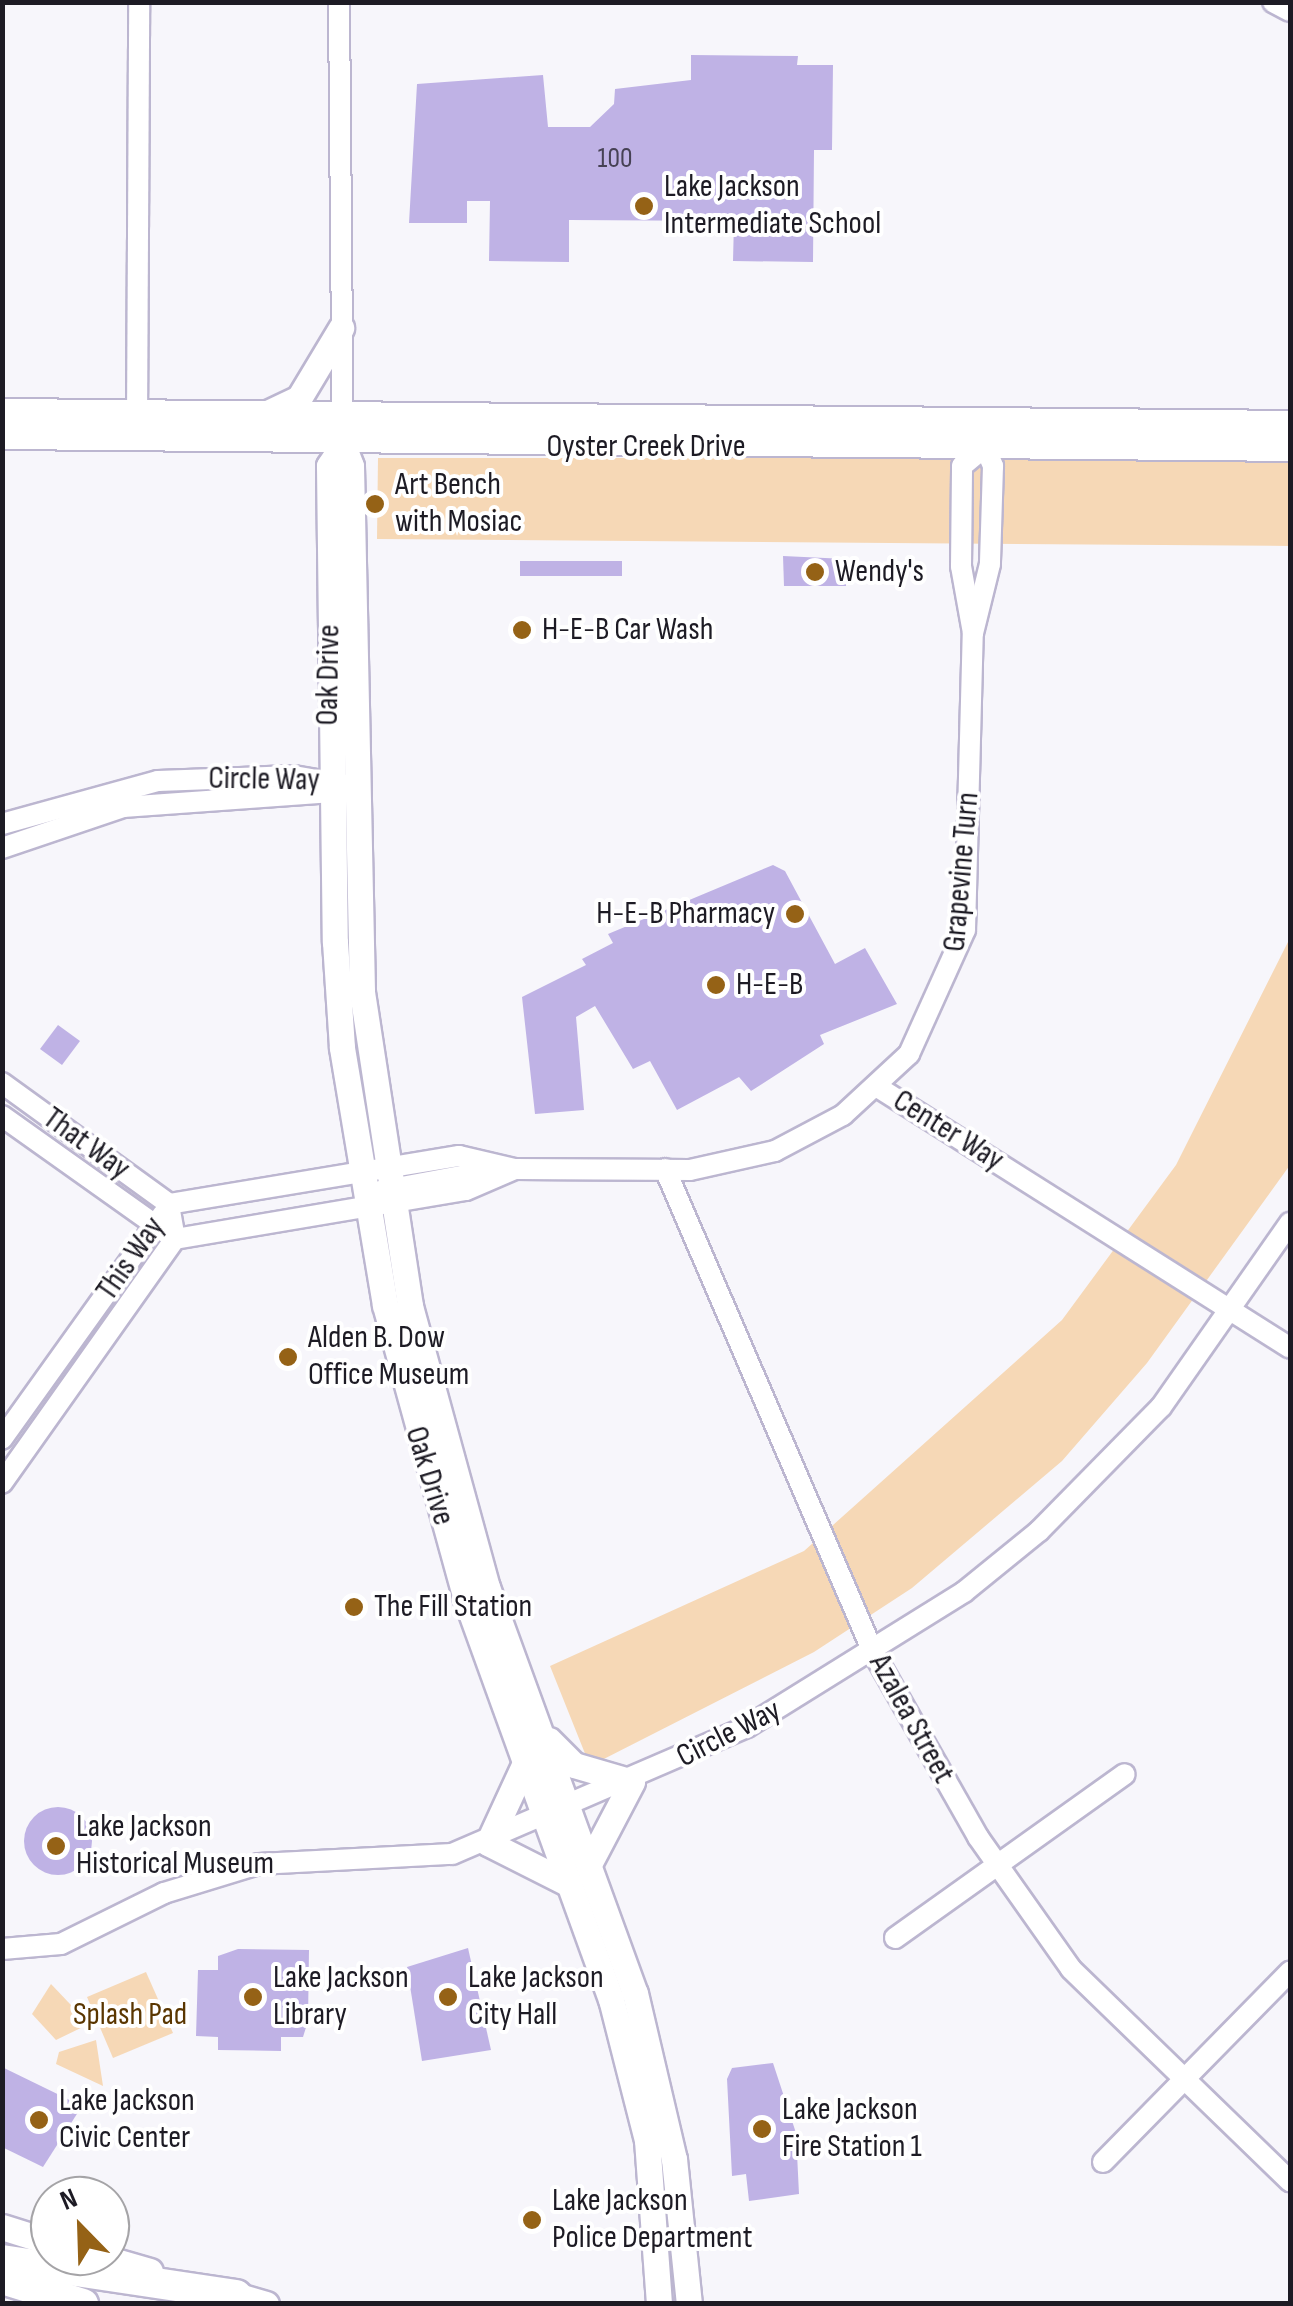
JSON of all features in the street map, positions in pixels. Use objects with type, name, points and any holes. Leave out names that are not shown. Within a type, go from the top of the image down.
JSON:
[{"type":"highway","points":[[2,2260],[236,2295]]},
{"type":"highway","points":[[2,2279],[83,2304]]},
{"type":"main road","points":[[251,420],[299,398],[341,328]]},
{"type":"main road","name":"Oyster Creek Drive","points":[[2,411],[137,426],[343,433],[984,448],[1290,448]]},
{"type":"main road","name":"Oyster Creek Drive","points":[[2,436],[251,420],[343,433],[1290,423]]},
{"type":"main road","name":"Oak Drive","points":[[343,433],[351,466],[336,788],[342,1048],[463,1512],[540,1730],[570,1884],[623,1996]]},
{"type":"main road","name":"Oak Drive","points":[[380,1188],[408,1408],[525,1763],[589,1864],[680,2202],[688,2304]]},
{"type":"main road","points":[[540,1730],[574,1765],[632,1782],[589,1864]]},
{"type":"main road","points":[[525,1763],[488,1843],[570,1884]]},
{"type":"main road","name":"Oak Drive","points":[[654,2116],[653,2204],[660,2304]]},
{"type":"main road","points":[[653,2204],[680,2202]]},
{"type":"main road","points":[[2,2227],[30,2236]]},
{"type":"main road","points":[[657,2258],[685,2256]]},
{"type":"main road","points":[[130,2265],[266,2304]]},
{"type":"street","points":[[137,426],[139,2]]},
{"type":"street","name":"Oak Drive","points":[[339,2],[343,433]]},
{"type":"street","points":[[1273,2],[1290,10]]},
{"type":"street","name":"Grapevine Turn","points":[[879,1088],[936,1009],[964,930],[972,633],[961,566],[962,466],[984,448],[993,466],[990,564],[972,633]]},
{"type":"street","name":"Circle Way","points":[[2,824],[142,783],[336,788]]},
{"type":"street","name":"Circle Way","points":[[2,848],[124,807],[336,788]]},
{"type":"street","name":"That Way","points":[[2,1083],[169,1204]]},
{"type":"street","name":"Center Way","points":[[169,1204],[380,1188],[516,1168],[665,1169],[775,1152],[879,1088],[1235,1306],[1290,1348]]},
{"type":"street","name":"That Way","points":[[2,1116],[156,1225]]},
{"type":"street","name":"Center Way","points":[[175,1239],[380,1188],[460,1156],[516,1168]]},
{"type":"street","name":"Azalea Street","points":[[665,1169],[873,1652],[997,1867],[1071,1969],[1181,2084],[1290,2181]]},
{"type":"street","name":"This Way","points":[[2,1439],[169,1204]]},
{"type":"street","name":"This Way","points":[[2,1484],[175,1239],[169,1204]]},
{"type":"street","name":"Circle Way","points":[[2,1948],[61,1944],[164,1892],[244,1868],[410,1861],[488,1843],[632,1782],[873,1652],[1053,1517],[1161,1407],[1290,1224]]},
{"type":"street","points":[[156,1225],[175,1239]]},
{"type":"street","points":[[895,1938],[1125,1774]]},
{"type":"street","points":[[1102,2162],[1290,1972]]},
{"type":"green space","points":[[378,458],[1290,458],[1290,546],[377,539]]},
{"type":"green space","points":[[1290,938],[1290,1165],[1147,1363],[1062,1461],[912,1588],[814,1652],[590,1766],[550,1666],[804,1551],[1062,1320],[1176,1165]]},
{"type":"green space","name":"Splash Pad","points":[[146,1972],[173,2033],[113,2058],[87,1997]]},
{"type":"green space","points":[[51,1984],[89,2024],[56,2040],[32,2014]]},
{"type":"green space","points":[[96,2040],[103,2086],[56,2064],[59,2052]]},
{"type":"building","name":"Lake Jackson Intermediate School","points":[[691,55],[798,56],[797,65],[833,65],[832,150],[814,150],[813,262],[733,261],[734,221],[569,220],[569,262],[489,261],[490,201],[467,201],[467,223],[409,223],[417,84],[543,75],[548,127],[590,127],[614,104],[615,89],[691,80]]},
{"type":"building","name":"Wendy's","points":[[783,556],[846,559],[846,586],[784,586]]},
{"type":"building","points":[[520,561],[622,561],[622,576],[520,576]]},
{"type":"building","name":"H-E-B","points":[[773,865],[785,871],[835,964],[865,948],[897,1004],[820,1035],[824,1044],[751,1091],[739,1077],[677,1110],[650,1061],[633,1069],[595,1006],[576,1017],[584,1110],[535,1114],[522,997],[586,965],[582,959],[613,943],[608,934]]},
{"type":"building","points":[[58,1025],[80,1041],[62,1065],[40,1049]]},
{"type":"building","name":"Lake Jackson Historical Museum","points":[[58,1807],[82,1817],[92,1841],[82,1865],[58,1875],[34,1865],[24,1841],[34,1817]]},
{"type":"building","name":"Lake Jackson City Hall","points":[[468,1948],[491,2050],[422,2061],[407,1967]]},
{"type":"building","name":"Lake Jackson Library","points":[[238,1949],[309,1950],[308,2021],[303,2037],[281,2037],[281,2051],[218,2050],[218,2037],[196,2036],[198,1970],[218,1970],[218,1956]]},
{"type":"building","name":"Lake Jackson Fire Station 1","points":[[773,2063],[796,2133],[799,2194],[749,2201],[746,2174],[732,2176],[727,2079],[732,2068]]},
{"type":"building","name":"Lake Jackson Civic Center","points":[[2,2067],[82,2106],[43,2167],[2,2147]]},
{"type":"place","name":"Lake Jackson Intermediate School","points":[[644,206]]},
{"type":"place","name":"Art Bench with Mosiac","points":[[375,504]]},
{"type":"place","name":"Wendy's","points":[[815,572]]},
{"type":"place","name":"H-E-B Car Wash","points":[[522,630]]},
{"type":"place","name":"H-E-B Pharmacy","points":[[795,914]]},
{"type":"place","name":"H-E-B","points":[[716,985]]},
{"type":"place","name":"Alden B. Dow Office Museum","points":[[288,1357]]},
{"type":"place","name":"The Fill Station","points":[[354,1607]]},
{"type":"place","name":"Lake Jackson Historical Museum","points":[[56,1846]]},
{"type":"place","name":"Lake Jackson Library","points":[[253,1997]]},
{"type":"place","name":"Lake Jackson City Hall","points":[[448,1997]]},
{"type":"place","name":"Lake Jackson Civic Center","points":[[39,2120]]},
{"type":"place","name":"Lake Jackson Fire Station 1","points":[[762,2129]]},
{"type":"place","name":"Lake Jackson Police Department","points":[[532,2220]]}]
